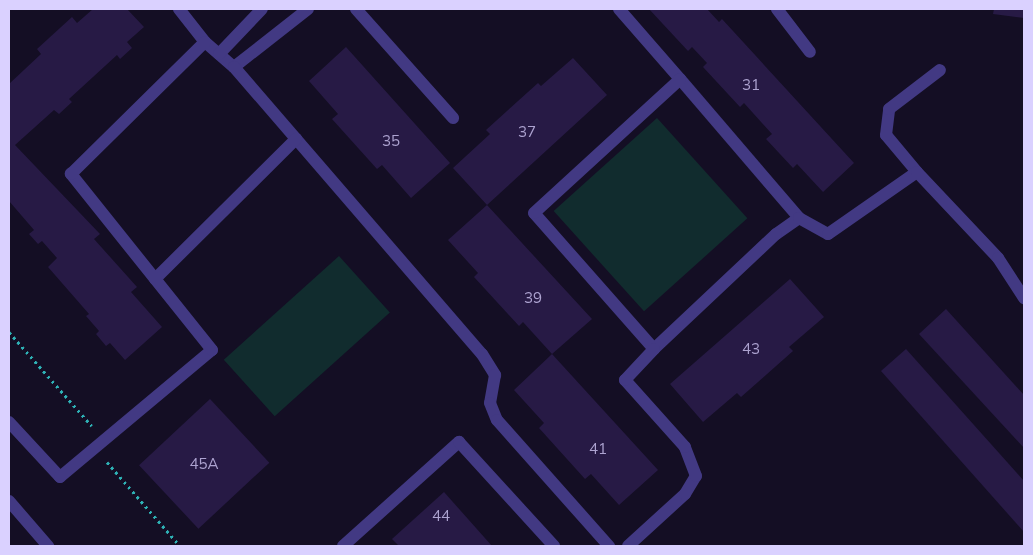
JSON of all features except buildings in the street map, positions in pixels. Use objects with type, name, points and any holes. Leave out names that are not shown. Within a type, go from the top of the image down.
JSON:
[{"type":"street","points":[[179,9],[205,42],[234,67],[482,354],[495,375],[490,403],[497,420],[609,546]]},
{"type":"street","points":[[219,54],[262,9]]},
{"type":"street","points":[[234,67],[308,9]]},
{"type":"street","points":[[356,9],[453,118]]},
{"type":"street","points":[[619,9],[799,218],[828,234],[917,172]]},
{"type":"street","points":[[777,9],[810,52]]},
{"type":"street","points":[[9,422],[60,477],[212,350],[71,174],[205,42]]},
{"type":"street","points":[[940,70],[889,109],[886,136],[917,172],[998,258],[1024,298]]},
{"type":"street","points":[[654,349],[534,213],[680,79]]},
{"type":"street","points":[[155,279],[296,139]]},
{"type":"street","points":[[628,546],[685,494],[696,476],[685,447],[625,380],[654,349],[776,234],[799,218]]},
{"type":"street","points":[[343,546],[458,442],[554,546]]},
{"type":"street","points":[[9,501],[48,546]]},
{"type":"green space","points":[[657,118],[747,218],[644,311],[554,211]]},
{"type":"green space","points":[[339,256],[390,312],[275,416],[224,360]]}]
